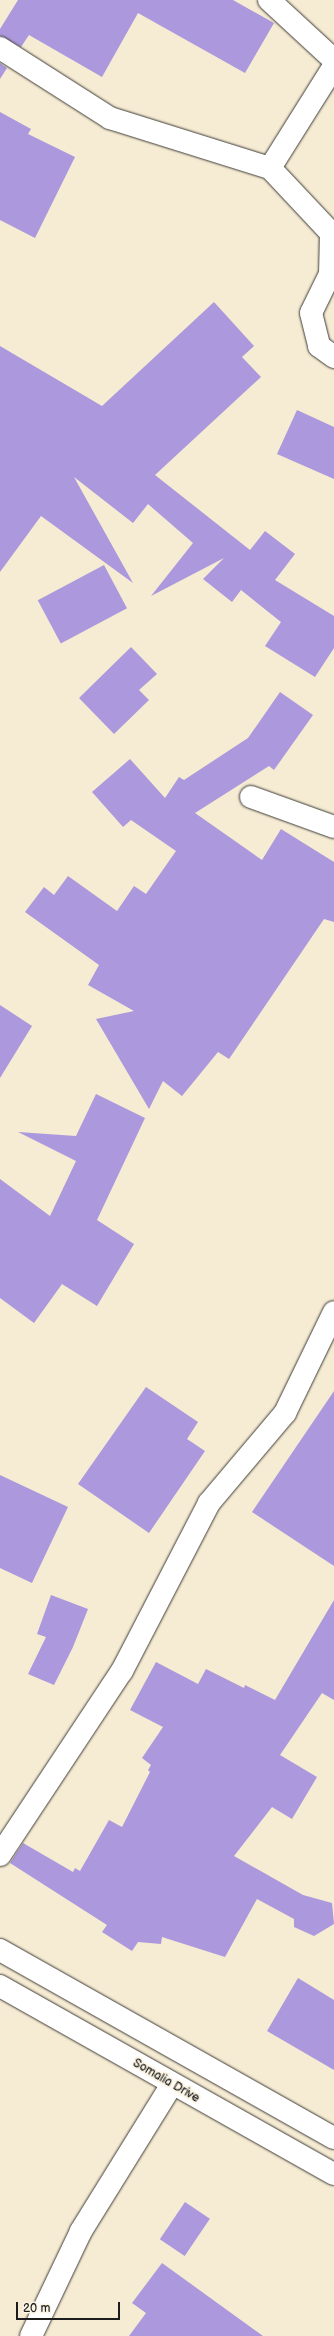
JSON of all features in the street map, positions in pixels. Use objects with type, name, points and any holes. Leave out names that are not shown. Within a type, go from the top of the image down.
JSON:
[{"type":"street","points":[[269,0],[334,60]]},
{"type":"street","points":[[0,48],[110,118],[270,168],[331,233],[330,274],[311,312],[319,346],[334,357]]},
{"type":"street","points":[[270,168],[334,66]]},
{"type":"street","points":[[251,797],[334,827]]},
{"type":"street","points":[[0,1855],[122,1671],[209,1503],[285,1413],[334,1312]]},
{"type":"street","points":[[0,1950],[334,2138]]},
{"type":"street","name":"Somalia Drive","points":[[0,1986],[334,2174]]},
{"type":"street","points":[[31,2336],[81,2231],[172,2084]]},
{"type":"building","points":[[18,0],[233,0],[274,23],[245,73],[138,13],[102,77],[29,35],[21,47],[0,36],[0,29]]},
{"type":"building","points":[[0,63],[7,68],[0,79]]},
{"type":"building","points":[[0,112],[31,129],[28,134],[75,157],[35,238],[0,220]]},
{"type":"building","points":[[214,302],[254,346],[242,357],[261,377],[155,475],[250,550],[265,531],[295,554],[275,580],[334,616],[334,648],[315,677],[265,646],[281,622],[241,590],[232,602],[203,579],[224,558],[151,596],[193,543],[148,504],[133,523],[74,477],[133,583],[41,516],[0,572],[0,346],[102,406]]},
{"type":"building","points":[[297,410],[334,427],[334,479],[277,454]]},
{"type":"building","points":[[104,565],[127,608],[61,643],[38,600]]},
{"type":"building","points":[[131,647],[157,674],[139,690],[149,700],[114,734],[79,698]]},
{"type":"building","points":[[280,692],[313,715],[274,770],[269,766],[195,813],[262,860],[281,829],[334,862],[334,922],[324,919],[229,1059],[218,1052],[182,1096],[163,1081],[149,1109],[96,1019],[134,1011],[88,985],[99,965],[25,912],[44,887],[54,895],[68,876],[117,911],[134,886],[146,894],[176,851],[131,820],[123,827],[92,792],[130,759],[165,798],[179,777],[184,780],[248,738]]},
{"type":"building","points":[[0,1005],[32,1026],[0,1078]]},
{"type":"building","points":[[96,1094],[145,1118],[97,1220],[134,1244],[97,1306],[62,1284],[34,1323],[0,1298],[0,1179],[50,1216],[76,1161],[18,1132],[76,1136]]},
{"type":"building","points":[[146,1387],[198,1422],[187,1439],[205,1451],[149,1533],[78,1484]]},
{"type":"building","points":[[334,1391],[334,1566],[252,1512]]},
{"type":"building","points":[[0,1475],[68,1507],[32,1583],[0,1568]]},
{"type":"building","points":[[51,1595],[88,1609],[73,1647],[54,1685],[28,1674],[46,1637],[37,1634]]},
{"type":"building","points":[[334,1600],[334,1700],[322,1693],[280,1755],[317,1777],[292,1819],[272,1807],[234,1856],[303,1895],[332,1903],[334,1924],[314,1936],[294,1927],[294,1919],[257,1899],[225,1957],[162,1937],[161,1944],[138,1942],[132,1951],[102,1932],[107,1925],[10,1863],[23,1843],[73,1872],[75,1868],[80,1871],[109,1820],[122,1827],[150,1772],[148,1770],[151,1765],[142,1758],[163,1727],[130,1710],[156,1662],[198,1684],[206,1669],[244,1688],[245,1685],[275,1700]]},
{"type":"building","points":[[298,1978],[334,2000],[334,2070],[267,2031]]},
{"type":"building","points":[[185,2202],[210,2219],[185,2256],[160,2239]]},
{"type":"building","points":[[162,2263],[263,2336],[129,2336],[146,2313],[132,2303]]}]
